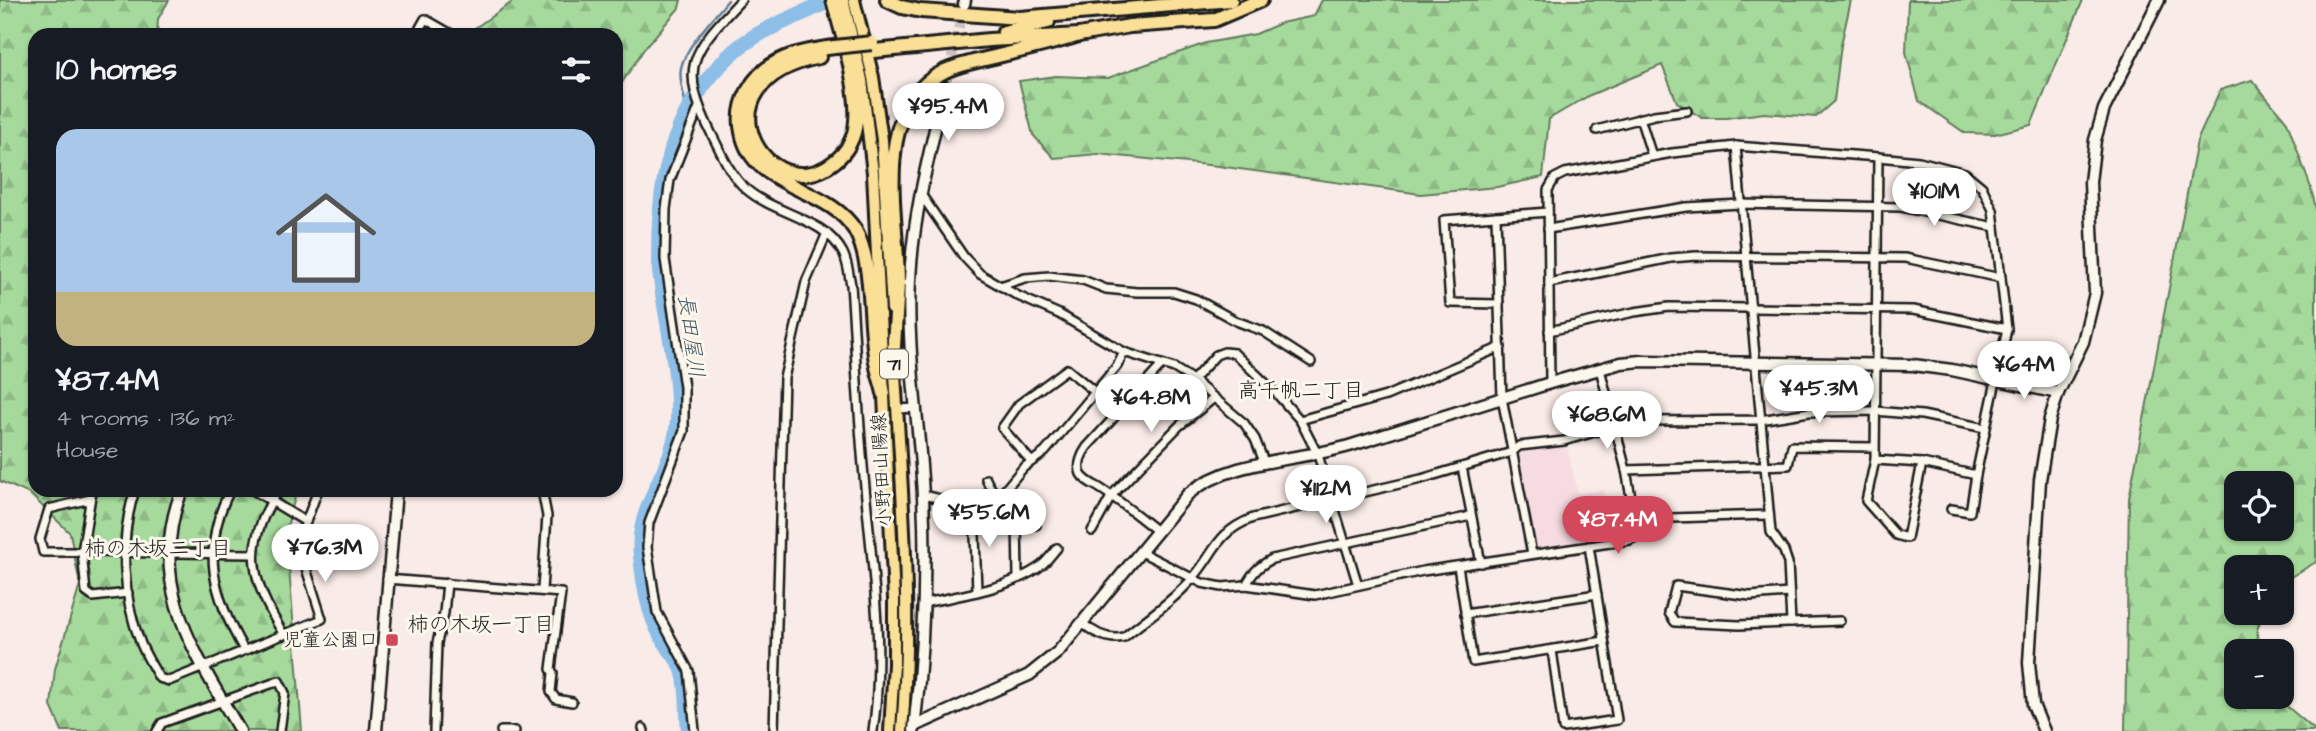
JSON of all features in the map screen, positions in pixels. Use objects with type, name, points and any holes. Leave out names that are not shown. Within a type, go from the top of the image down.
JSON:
[{"type":"highway","points":[[833,0],[856,108],[852,139],[843,154],[823,169],[808,173],[782,169],[764,156],[753,140],[750,116],[755,96],[771,76],[794,64],[836,51]]},
{"type":"highway","points":[[887,0],[921,11],[1008,17],[1231,0]]},
{"type":"highway","points":[[873,47],[1079,34],[1215,15],[1252,0]]},
{"type":"highway","points":[[1172,22],[1213,20],[1261,0]]},
{"type":"highway","points":[[884,393],[876,366],[862,249],[855,231],[842,214],[831,206],[770,174],[754,159],[742,136],[740,115],[742,104],[753,83],[769,67],[791,55],[1011,31],[1086,12]]},
{"type":"highway","points":[[894,347],[898,283],[892,168],[898,131],[911,102],[919,89],[955,67],[1036,48],[1079,34]]},
{"type":"main road","name":"小野田山陽線","points":[[843,0],[862,80],[869,127],[894,599],[890,731]]},
{"type":"main road","name":"小野田山陽線","points":[[854,0],[873,77],[882,140],[905,596],[906,662],[902,731]]},
{"type":"street","points":[[741,0],[711,31],[698,53],[692,74],[693,88],[699,107],[726,162],[745,188],[773,206],[808,221],[827,233],[845,255],[851,285],[859,431],[877,637],[878,686],[873,731]]},
{"type":"street","points":[[2044,731],[2033,705],[2029,663],[2040,480],[2050,419],[2058,393],[2083,342],[2095,293],[2090,182],[2099,125],[2104,109],[2159,0]]},
{"type":"street","points":[[420,28],[425,19],[441,28]]},
{"type":"street","points":[[945,87],[920,193],[910,282],[911,346],[923,495],[924,603],[915,728],[1029,675],[1058,652],[1188,494],[1199,485],[1229,470],[1318,455],[1550,383],[1621,363],[1641,361],[1876,363],[1939,369],[2058,393]]},
{"type":"street","points":[[695,731],[689,671],[657,612],[647,547],[649,523],[684,431],[684,387],[665,259],[666,209],[670,180],[699,107]]},
{"type":"street","points":[[1597,130],[1640,118],[1687,111]]},
{"type":"street","points":[[1640,118],[1652,156]]},
{"type":"street","points":[[1735,146],[1769,515],[1771,532],[1784,551],[1788,564],[1791,623]]},
{"type":"street","points":[[1550,383],[1548,190],[1556,178],[1565,173],[1652,156],[1735,146],[1919,161],[1965,173],[1974,179],[1989,198],[1993,210],[2007,329],[1970,512],[1951,509]]},
{"type":"street","points":[[1878,157],[1875,460],[1866,501],[1896,536],[1907,538],[1922,463]]},
{"type":"street","points":[[920,193],[964,257],[980,274],[1059,314],[1124,352],[1174,368],[1193,380],[1244,423],[1255,439],[1265,464]]},
{"type":"street","points":[[1548,229],[1686,207],[1741,204],[1900,207],[1995,227]]},
{"type":"street","points":[[1499,304],[1450,303],[1444,220],[1548,212]]},
{"type":"street","points":[[1496,216],[1503,398],[1532,554]]},
{"type":"street","points":[[774,731],[784,378],[806,282],[827,233]]},
{"type":"street","points":[[1549,283],[1671,258],[1746,256],[1905,258],[2001,278]]},
{"type":"street","points":[[1000,286],[1025,278],[1049,276],[1083,280],[1106,289],[1174,292],[1196,299],[1236,321],[1263,331],[1311,362]]},
{"type":"street","points":[[1549,331],[1669,307],[1913,310],[2007,329]]},
{"type":"street","points":[[1300,420],[1387,396],[1501,347]]},
{"type":"street","points":[[998,498],[1031,461],[1045,452],[1117,366],[1124,352]]},
{"type":"street","points":[[1193,380],[1216,355],[1234,353],[1300,420],[1318,455],[1358,584]]},
{"type":"street","points":[[1157,531],[1081,474],[1082,454],[1161,365]]},
{"type":"street","points":[[1031,461],[1002,428],[1019,404],[1067,369],[1095,392]]},
{"type":"street","points":[[1600,369],[1626,470],[1638,536]]},
{"type":"street","points":[[1092,531],[1112,495],[1179,426],[1214,398]]},
{"type":"street","points":[[897,410],[917,408]]},
{"type":"street","points":[[1082,623],[1114,640],[1124,637],[1191,580],[1228,531],[1238,524],[1253,518],[1421,479],[1512,452],[1519,446],[1564,441],[1615,426],[1651,421],[1760,420],[1809,411],[1875,411],[1922,415],[1985,428]]},
{"type":"street","points":[[1626,470],[1788,465],[1792,446],[1874,447]]},
{"type":"street","points":[[1875,460],[1922,463],[1976,475]]},
{"type":"street","points":[[1462,467],[1481,563]]},
{"type":"street","points":[[986,480],[998,498],[1007,506],[1027,515],[1035,525]]},
{"type":"street","points":[[923,495],[1013,515],[1017,519],[1018,578]]},
{"type":"street","points":[[83,497],[49,509],[40,539],[43,552],[254,554]]},
{"type":"street","points":[[91,497],[82,552],[86,592],[93,597],[128,593]]},
{"type":"street","points":[[134,497],[124,553],[128,593],[141,646],[159,678],[169,681],[322,619],[298,542],[315,497]]},
{"type":"street","points":[[180,497],[172,520],[169,554],[176,608],[185,634],[240,731]]},
{"type":"street","points":[[227,497],[220,512],[213,554],[216,585],[223,612],[244,650]]},
{"type":"street","points":[[264,497],[306,522]]},
{"type":"street","points":[[274,497],[260,526],[254,554],[258,587],[284,635]]},
{"type":"street","points":[[376,731],[395,497]]},
{"type":"street","points":[[542,590],[547,516],[543,497]]},
{"type":"street","points":[[974,507],[976,591]]},
{"type":"street","points":[[1141,552],[1191,580],[1222,587],[1246,584],[1315,595],[1358,584],[1458,566],[1630,540],[1671,518],[1769,515]]},
{"type":"street","points":[[1246,584],[1252,573],[1272,559],[1471,516]]},
{"type":"street","points":[[1552,650],[1563,728],[1617,720],[1589,546]]},
{"type":"street","points":[[924,603],[1018,578],[1040,566],[1057,548]]},
{"type":"street","points":[[1458,566],[1473,662],[1604,641]]},
{"type":"street","points":[[387,579],[561,593],[551,669],[551,692],[556,699],[572,702]]},
{"type":"street","points":[[434,731],[437,643],[447,583]]},
{"type":"street","points":[[1789,593],[1750,596],[1676,586],[1670,613],[1675,622],[1739,625],[1840,621]]},
{"type":"street","points":[[1465,614],[1597,594]]},
{"type":"street","points":[[157,731],[162,723],[279,681],[285,693],[281,731]]},
{"type":"street","points":[[501,731],[515,731]]},
{"type":"shaded area","points":[[1566,444],[1578,494],[1603,490],[1613,538],[1540,548],[1536,545],[1518,453],[1522,449]]},
{"type":"green space","points":[[0,0],[169,0],[158,19],[157,28],[28,28],[28,493],[0,481]]},
{"type":"green space","points":[[515,0],[681,0],[679,8],[644,49],[623,81],[623,28],[475,28]]},
{"type":"green space","points":[[1322,0],[1851,0],[1841,45],[1834,101],[1816,117],[1764,113],[1702,118],[1677,102],[1662,65],[1590,95],[1549,119],[1543,177],[1497,187],[1421,194],[1218,166],[1098,154],[1054,158],[1033,135],[1019,81],[1056,76],[1108,78],[1206,43],[1256,34],[1281,23],[1314,16]]},
{"type":"green space","points":[[1908,0],[2083,0],[2031,125],[1995,134],[1965,133],[1919,101],[1906,52]]},
{"type":"green space","points":[[2252,80],[2287,122],[2316,209],[2316,562],[2294,575],[2294,555],[2224,555],[2224,625],[2259,625],[2257,639],[2224,639],[2224,709],[2290,709],[2316,731],[2125,731],[2129,498],[2197,141],[2220,90]]},
{"type":"green space","points":[[33,497],[295,497],[286,530],[302,731],[62,731],[51,706],[55,669],[80,585],[70,533]]},
{"type":"waterway","points":[[686,111],[681,79],[684,60],[694,42],[728,0]]},
{"type":"waterway","name":"長田屋川","points":[[689,731],[684,673],[653,618],[645,588],[641,556],[644,521],[671,455],[678,420],[675,367],[659,264],[660,221],[666,172],[672,148],[691,105],[720,66],[738,48],[757,35],[822,4]]},
{"type":"tunnel","points":[[945,87],[963,9]]},
{"type":"place","name":"児童公園口","points":[[392,640]]},
{"type":"district","name":"高千帆二丁目","points":[[1301,390]]},
{"type":"district","name":"柿の木坂二丁目","points":[[158,548]]},
{"type":"district","name":"柿の木坂一丁目","points":[[481,624]]}]
